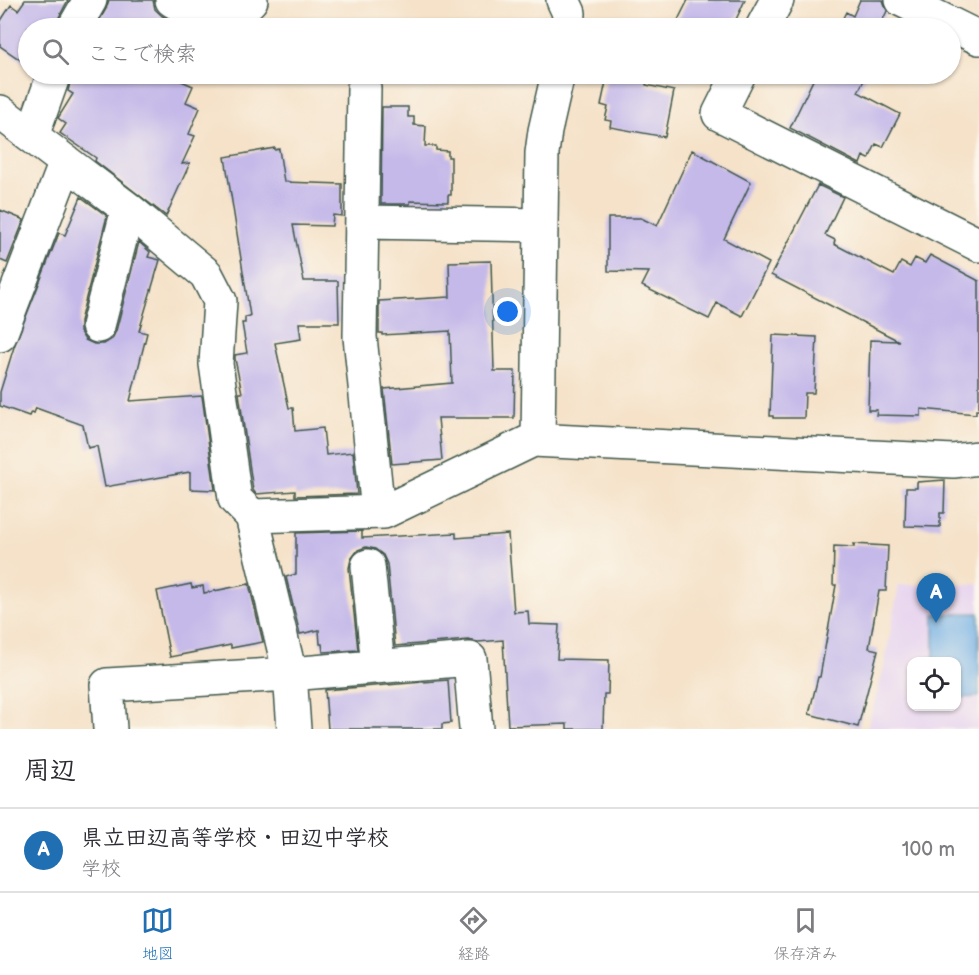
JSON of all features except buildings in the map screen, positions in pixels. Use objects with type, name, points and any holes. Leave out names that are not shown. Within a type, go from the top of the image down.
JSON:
[{"type":"street","points":[[80,18],[90,0]]},
{"type":"street","points":[[172,0],[201,17],[246,5],[251,0]]},
{"type":"street","points":[[563,0],[569,13],[569,18]]},
{"type":"street","points":[[767,18],[777,0]]},
{"type":"street","points":[[902,0],[938,18]]},
{"type":"street","points":[[961,29],[979,38]]},
{"type":"street","points":[[32,136],[50,84]]},
{"type":"street","points":[[538,440],[542,153],[544,131],[556,84]]},
{"type":"street","points":[[734,84],[718,114],[979,245]]},
{"type":"street","points":[[364,88],[360,337],[378,512]]},
{"type":"street","points":[[0,112],[128,209],[206,274],[220,301],[216,364],[235,499],[252,516],[290,675],[294,729]]},
{"type":"street","points":[[0,335],[66,162]]},
{"type":"street","points":[[98,326],[128,209]]},
{"type":"street","points":[[363,222],[541,225]]},
{"type":"street","points":[[252,516],[384,512],[533,440],[953,461],[979,458]]},
{"type":"street","points":[[368,566],[378,666]]},
{"type":"street","points":[[110,729],[107,685],[290,675],[470,659],[476,729]]},
{"type":"shaded area","points":[[979,584],[979,729],[867,729],[884,668],[899,585]]},
{"type":"water","points":[[979,613],[979,697],[961,698],[961,657],[934,657],[934,614]]},
{"type":"place","name":"県立田辺高等学校・田辺中学校","points":[[936,623]]}]
